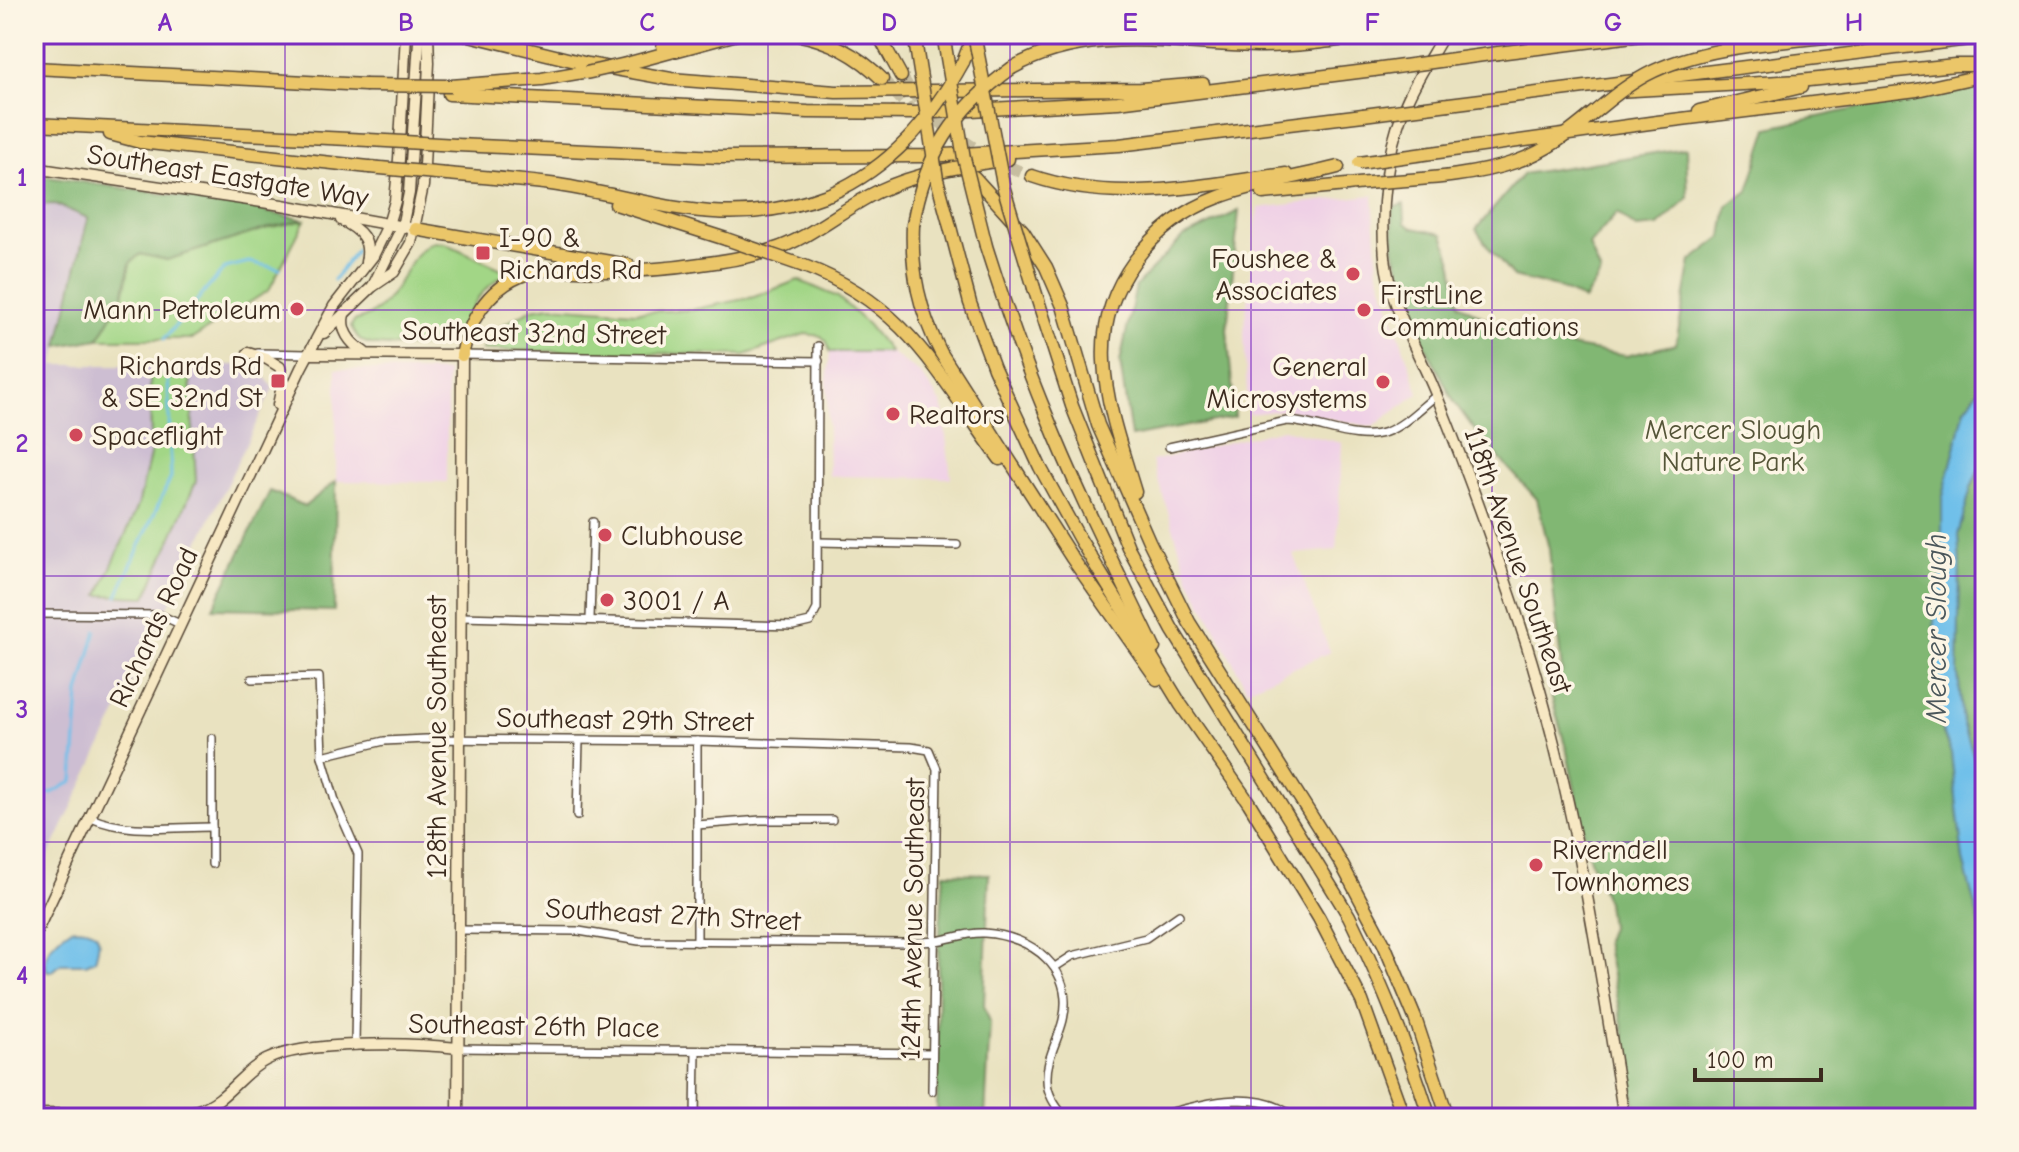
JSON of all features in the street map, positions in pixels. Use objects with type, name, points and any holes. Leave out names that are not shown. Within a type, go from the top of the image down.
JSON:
[{"type":"highway","points":[[465,34],[588,64],[671,79],[851,93],[1141,89],[1318,78]]},
{"type":"highway","points":[[625,62],[689,34]]},
{"type":"highway","points":[[450,90],[586,73],[737,34]]},
{"type":"highway","points":[[796,34],[839,48],[859,59],[882,79]]},
{"type":"highway","points":[[878,34],[901,76]]},
{"type":"highway","points":[[914,34],[937,179],[970,303],[1009,404],[1072,527],[1181,705],[1249,803],[1326,932],[1362,1001],[1404,1118]]},
{"type":"highway","points":[[80,127],[140,142],[515,180],[720,214],[782,208],[830,194],[864,177],[913,135],[942,99],[963,62],[974,34]]},
{"type":"highway","points":[[974,34],[1004,189],[1072,406],[1128,547],[1172,629],[1349,916],[1393,1014],[1430,1118]]},
{"type":"highway","points":[[1234,34],[1366,36]]},
{"type":"highway","points":[[1211,748],[1142,660],[953,374],[925,321],[912,265],[916,201],[928,167],[952,122],[974,97],[1012,68],[1057,49],[1100,40],[1289,46],[1385,34]]},
{"type":"highway","points":[[1498,53],[1601,34]]},
{"type":"highway","points":[[34,68],[763,110],[915,113],[1118,102],[1649,34]]},
{"type":"highway","points":[[1193,209],[1258,193],[1467,173],[1513,163],[1567,136],[1628,87],[1666,66],[1721,52],[1853,34]]},
{"type":"highway","points":[[943,37],[964,158],[986,246],[1006,307],[1045,412],[1086,506],[1181,705]]},
{"type":"highway","points":[[34,124],[720,157],[927,156],[1157,141],[1985,37]]},
{"type":"highway","points":[[1577,89],[1622,91],[1985,65]]},
{"type":"highway","points":[[1149,541],[1108,390],[1105,332],[1116,293],[1129,267],[1158,234],[1193,209],[1221,196],[1359,163],[1917,90],[1985,75]]},
{"type":"highway","points":[[1657,122],[1851,77]]},
{"type":"highway","points":[[462,355],[465,340],[480,309],[504,285],[520,276],[535,271],[561,269],[639,271],[774,249],[907,179],[941,170],[1065,149]]},
{"type":"highway","points":[[1032,176],[1077,189],[1126,193],[1338,167]]},
{"type":"highway","points":[[974,177],[1023,231],[1046,267],[1063,306],[1098,425],[1149,541],[1189,622],[1341,863],[1384,944],[1415,1018],[1448,1118]]},
{"type":"highway","points":[[515,180],[629,207],[804,266],[860,292],[892,317],[914,341],[1072,558]]},
{"type":"highway","points":[[408,228],[626,265],[675,267]]},
{"type":"street","name":"Richards Road","points":[[34,937],[308,354],[334,306],[373,256],[388,225],[395,201],[399,159],[406,34]]},
{"type":"street","name":"Richards Road","points":[[317,339],[372,287],[394,272],[403,259],[408,228],[423,186],[430,41],[425,34]]},
{"type":"street","name":"118th Avenue Southeast","points":[[1444,34],[1408,99],[1395,134],[1384,225],[1386,263],[1397,307],[1437,395],[1514,607],[1549,725],[1593,924],[1624,1118]]},
{"type":"street","name":"Southeast Eastgate Way","points":[[34,168],[408,228]]},
{"type":"street","points":[[328,213],[357,229],[366,240],[368,250],[362,270]]},
{"type":"street","points":[[344,314],[344,329],[354,345],[366,353]]},
{"type":"street","points":[[461,617],[793,626],[810,622],[817,609],[818,346]]},
{"type":"street","points":[[248,353],[280,367],[283,381],[273,427]]},
{"type":"street","name":"Southeast 32nd Street","points":[[248,353],[819,361]]},
{"type":"street","name":"128th Avenue Southeast","points":[[458,1118],[462,355]]},
{"type":"street","points":[[1169,447],[1287,421],[1375,435],[1395,428],[1437,395]]},
{"type":"street","points":[[590,619],[593,522]]},
{"type":"street","points":[[818,542],[957,545]]},
{"type":"street","points":[[34,614],[160,615],[180,624]]},
{"type":"street","points":[[252,679],[319,677],[322,756],[334,797],[358,854],[355,1046]]},
{"type":"street","points":[[212,738],[212,864]]},
{"type":"street","name":"Southeast 29th Street","points":[[322,756],[385,741],[460,739],[697,741],[929,750]]},
{"type":"street","points":[[577,816],[579,741]]},
{"type":"street","points":[[697,741],[697,942]]},
{"type":"street","name":"124th Avenue Southeast","points":[[929,750],[937,769],[932,1091]]},
{"type":"street","points":[[91,818],[116,827],[212,827]]},
{"type":"street","points":[[697,825],[761,820],[832,820]]},
{"type":"street","points":[[1065,1118],[1050,1097],[1047,1081],[1048,1061],[1065,1009],[1063,986],[1055,967],[1072,956],[1146,938],[1179,915]]},
{"type":"street","name":"Southeast 27th Street","points":[[459,930],[579,931],[633,940],[697,942],[934,941],[969,933],[994,934],[1036,950],[1055,967]]},
{"type":"street","name":"Southeast 26th Place","points":[[34,1114],[154,1116],[185,1113],[209,1106],[220,1099],[250,1070],[282,1054],[310,1049],[355,1046],[932,1053]]},
{"type":"street","points":[[695,1118],[696,1051]]},
{"type":"street","points":[[1149,1118],[1233,1100],[1246,1100],[1286,1110],[1295,1118]]},
{"type":"shaded area","points":[[1373,195],[1378,273],[1419,393],[1373,427],[1285,410],[1248,414],[1244,333],[1258,208]]},
{"type":"shaded area","points":[[55,204],[88,218],[54,365],[257,365],[273,388],[34,886],[34,205]]},
{"type":"shaded area","points":[[830,352],[890,352],[920,373],[942,404],[951,478],[829,476],[827,381]]},
{"type":"shaded area","points":[[336,369],[447,372],[447,482],[336,481]]},
{"type":"shaded area","points":[[1283,429],[1342,443],[1337,550],[1293,554],[1330,652],[1247,689],[1189,578],[1152,461]]},
{"type":"green space","name":"Mercer Slough Nature Park","points":[[1985,80],[1985,381],[1965,409],[1942,500],[1942,566],[1934,613],[1935,712],[1951,753],[1963,860],[1985,943],[1985,1118],[1637,1118],[1605,941],[1610,927],[1607,902],[1589,857],[1567,752],[1548,684],[1562,672],[1549,549],[1537,499],[1480,437],[1454,402],[1419,333],[1394,249],[1392,208],[1404,204],[1405,223],[1413,228],[1443,234],[1453,265],[1459,304],[1494,323],[1558,344],[1626,356],[1676,344],[1691,261],[1722,237],[1727,206],[1748,191],[1768,128]]},
{"type":"green space","points":[[1686,148],[1688,198],[1658,226],[1636,228],[1617,213],[1589,245],[1601,274],[1584,300],[1557,287],[1513,277],[1476,229],[1523,174]]},
{"type":"green space","points":[[34,175],[265,209],[266,212],[305,220],[271,227],[167,260],[140,254],[130,263],[123,296],[98,339],[58,346],[88,218],[55,204],[34,205]]},
{"type":"green space","points":[[1239,211],[1227,329],[1235,417],[1131,437],[1120,362],[1136,286],[1183,237]]},
{"type":"green space","points":[[305,220],[269,290],[192,339],[98,339],[123,296],[130,263],[140,254],[167,260],[271,227]]},
{"type":"green space","points":[[433,242],[445,243],[508,272],[479,297],[467,317],[461,338],[454,343],[400,346],[362,340],[351,326],[354,321],[381,306],[415,257]]},
{"type":"green space","points":[[798,280],[838,297],[868,325],[890,352],[830,352],[821,336],[805,334],[745,355],[482,350],[501,326],[532,309],[551,306],[635,312],[691,310],[754,297]]},
{"type":"green space","points":[[150,375],[190,376],[196,481],[146,597],[99,595],[138,506],[151,451]]},
{"type":"green space","points":[[1985,456],[1985,825],[1976,764],[1963,723],[1958,674],[1958,535],[1971,488]]},
{"type":"green space","points":[[336,481],[334,611],[213,608],[270,491],[305,506]]},
{"type":"green space","points":[[944,873],[989,874],[984,1005],[990,1022],[985,1118],[937,1118],[938,959]]},
{"type":"water","name":"Mercer Slough","points":[[1985,381],[1985,456],[1971,488],[1958,535],[1958,674],[1963,723],[1976,764],[1985,825],[1985,944],[1963,860],[1951,753],[1935,712],[1934,613],[1942,566],[1942,500],[1965,409]]},
{"type":"water","points":[[72,928],[88,929],[97,935],[99,944],[95,960],[86,964],[61,964],[53,971],[47,971],[48,951]]},
{"type":"waterway","points":[[334,280],[356,250]]},
{"type":"waterway","points":[[164,339],[225,268],[249,262],[280,269]]},
{"type":"waterway","points":[[117,596],[171,477],[168,376]]},
{"type":"waterway","points":[[34,793],[52,793],[73,781],[79,693],[96,631]]},
{"type":"tunnel","points":[[901,76],[927,109],[958,137],[975,149],[1032,176]]},
{"type":"tunnel","points":[[882,79],[920,119]]},
{"type":"place","name":"I-90 & Richards Rd","points":[[483,253]]},
{"type":"place","name":"Foushee & Associates","points":[[1353,274]]},
{"type":"place","name":"Mann Petroleum","points":[[297,309]]},
{"type":"place","name":"FirstLine Communications","points":[[1364,310]]},
{"type":"place","name":"Richards Rd & SE 32nd St","points":[[278,381]]},
{"type":"place","name":"General Microsystems","points":[[1383,382]]},
{"type":"place","name":"Realtors","points":[[893,414]]},
{"type":"place","name":"Spaceflight","points":[[76,435]]},
{"type":"place","name":"Clubhouse","points":[[605,535]]},
{"type":"place","name":"3001 / A","points":[[607,600]]},
{"type":"place","name":"Riverndell Townhomes","points":[[1536,865]]}]
